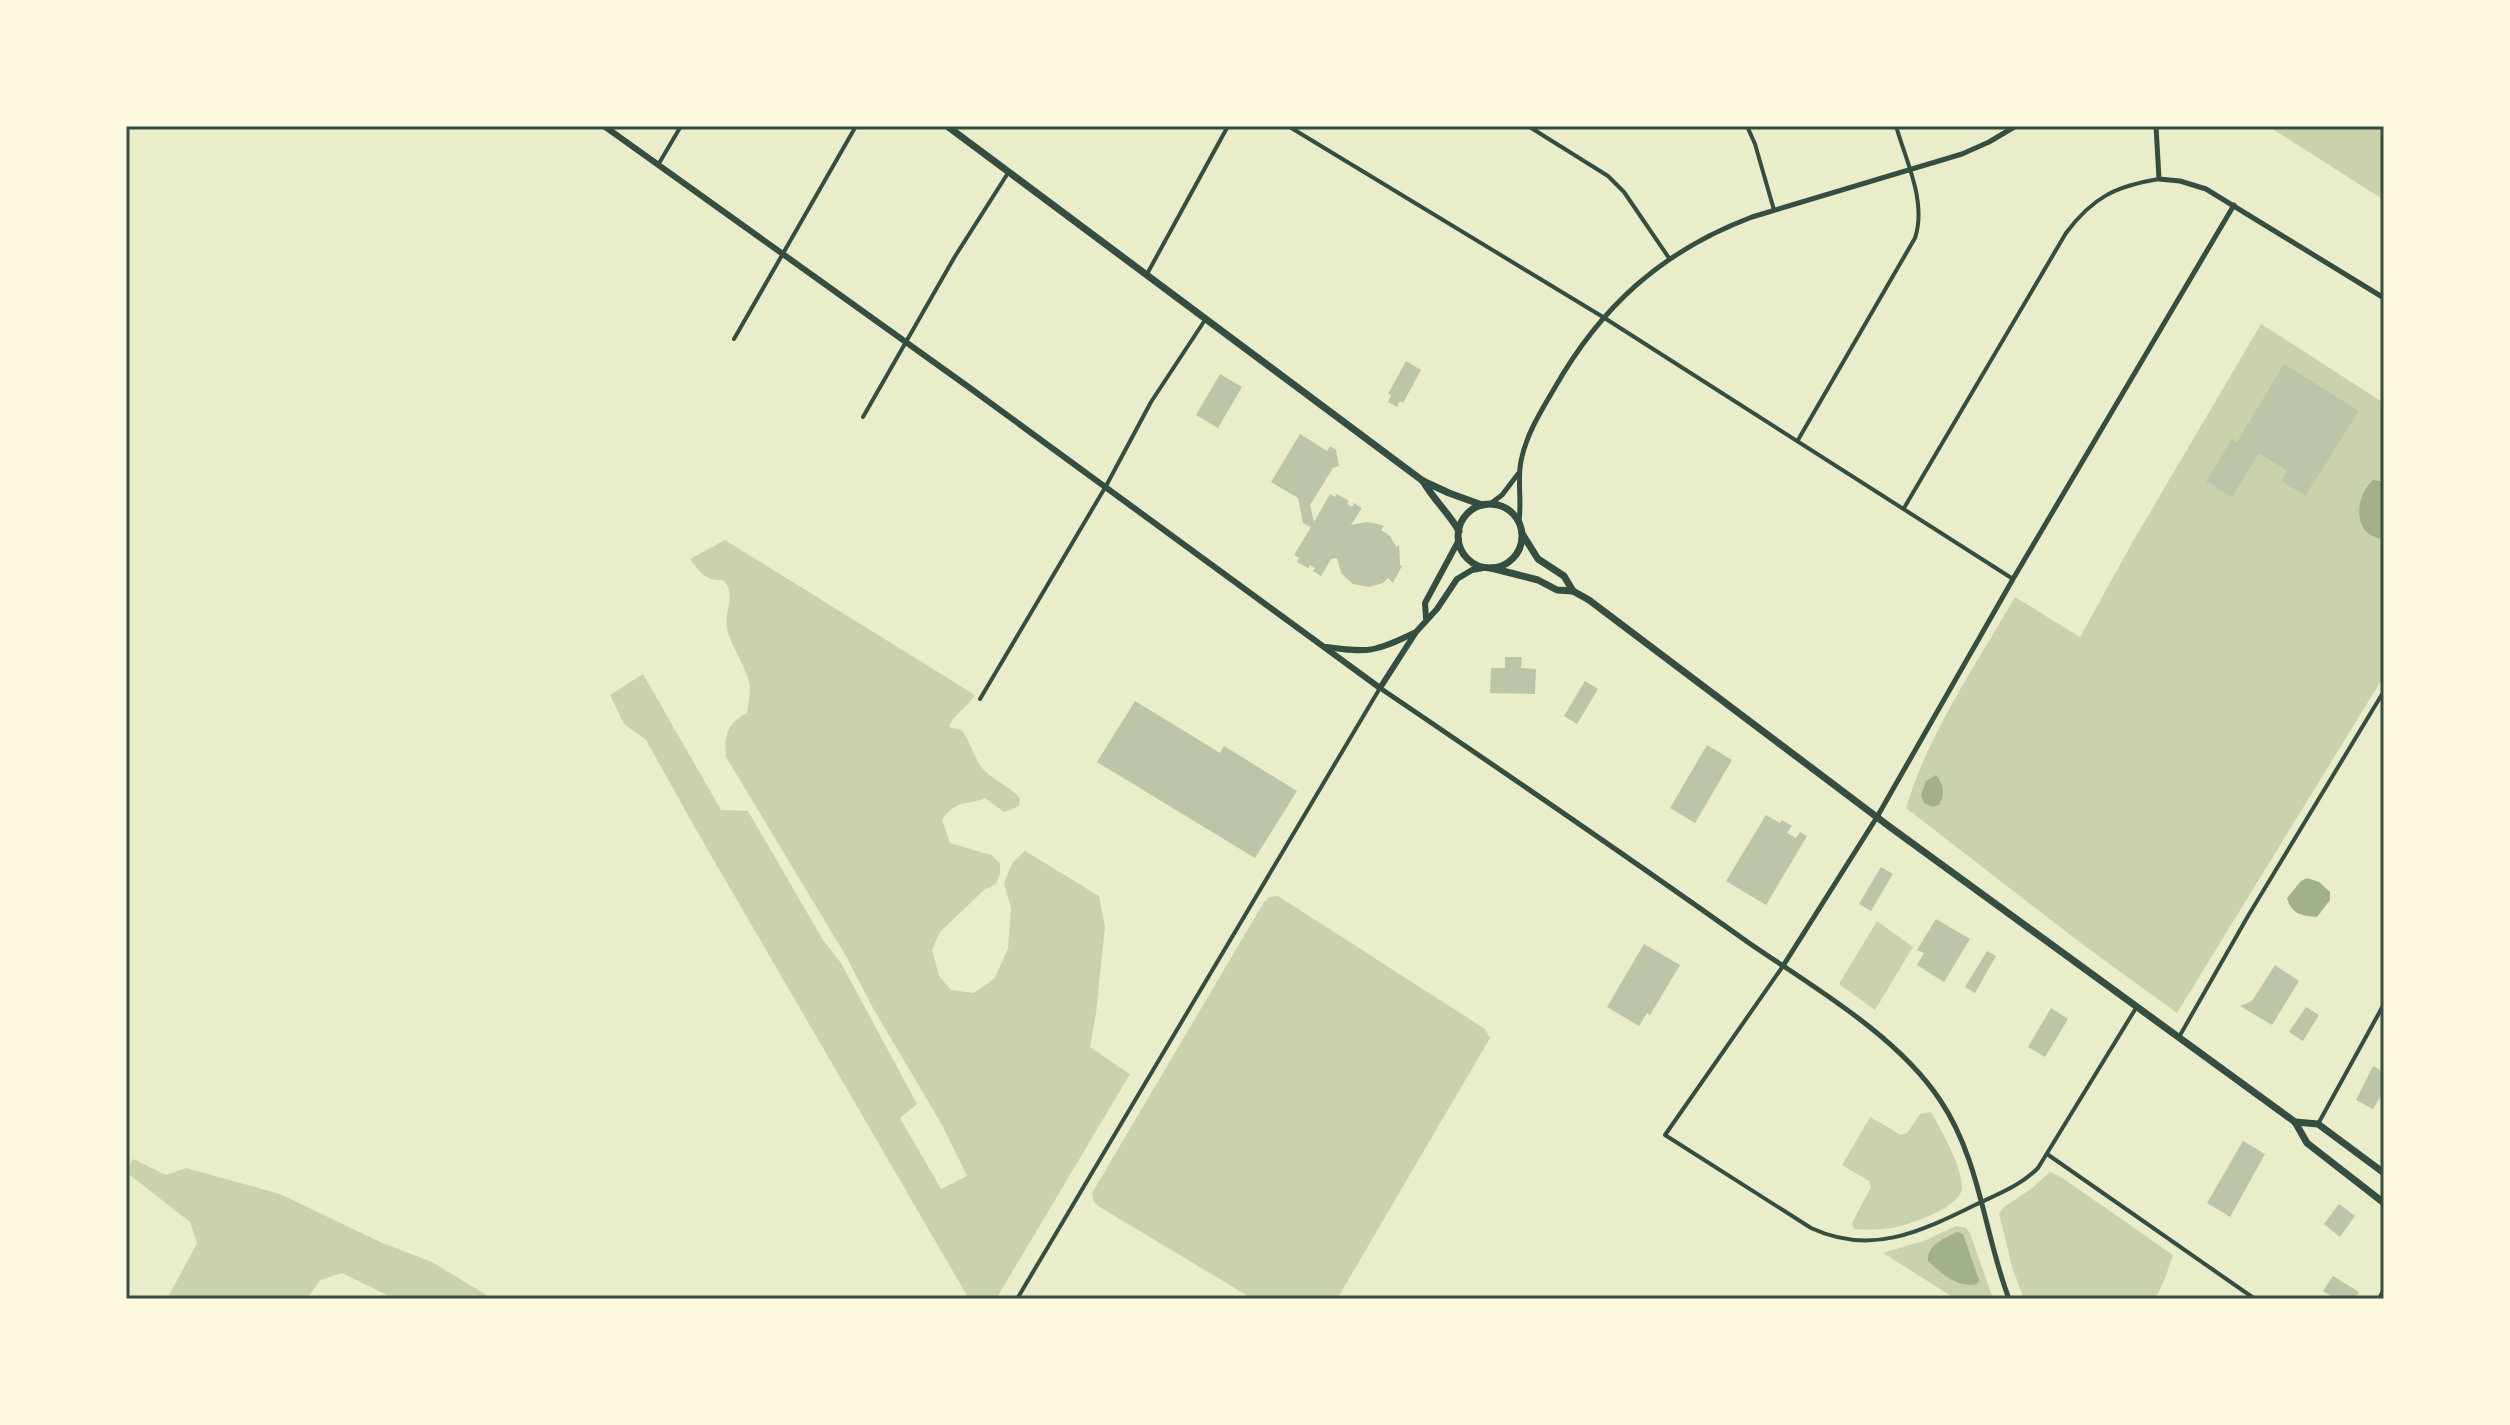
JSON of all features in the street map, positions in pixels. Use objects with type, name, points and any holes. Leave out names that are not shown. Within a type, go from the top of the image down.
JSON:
[{"type":"main road","points":[[604,126],[1106,486],[1380,688],[1416,632],[1437,609],[1457,579],[1472,570],[1511,561],[1518,553],[1523,535]]},
{"type":"main road","points":[[947,126],[1423,481],[1486,504],[1507,508],[1519,521],[1523,535],[1538,559],[1564,576],[1573,591]]},
{"type":"main road","points":[[1423,481],[1451,517],[1468,559],[1487,568],[1517,573],[1557,590],[1573,591],[1589,600],[1877,817],[2295,1122],[2307,1143],[2384,1203]]},
{"type":"main road","points":[[1426,618],[1425,603],[1459,536],[1466,515],[1486,504]]},
{"type":"main road","points":[[1322,646],[1373,651],[1416,632]]},
{"type":"main road","points":[[2295,1122],[2318,1124],[2384,1173]]},
{"type":"main road","points":[[2380,1299],[2384,1291]]},
{"type":"street","points":[[658,165],[681,126]]},
{"type":"street","points":[[734,339],[856,126]]},
{"type":"street","points":[[1147,274],[1228,126]]},
{"type":"street","points":[[1288,126],[1603,317],[2013,579]]},
{"type":"street","points":[[1528,126],[1608,176],[1624,192],[1669,258]]},
{"type":"street","points":[[1747,126],[1774,210]]},
{"type":"street","points":[[1797,440],[1915,238],[1920,215],[1896,126]]},
{"type":"street","points":[[1519,521],[1519,474],[1528,438],[1548,398],[1576,352],[1603,317],[1669,258],[1726,227],[1970,151],[2016,126]]},
{"type":"street","points":[[2156,126],[2159,179]]},
{"type":"street","points":[[863,417],[954,258],[1009,171]]},
{"type":"street","points":[[1904,508],[2066,233],[2076,219],[2101,197],[2117,188],[2159,179],[2193,184],[2234,205],[2384,298]]},
{"type":"street","points":[[2136,1008],[2047,1154],[2026,1180],[1903,1237],[1877,1241],[1849,1240],[1811,1228],[1665,1135],[1783,966],[1877,817],[2013,579],[2234,205]]},
{"type":"street","points":[[980,699],[1106,486],[1144,415],[1207,318]]},
{"type":"street","points":[[1486,504],[1502,495],[1519,474]]},
{"type":"street","points":[[1017,1299],[1380,688],[1783,966],[1884,1038],[1917,1068],[1941,1101],[1971,1163],[2009,1299]]},
{"type":"street","points":[[2178,1039],[2248,916],[2384,691]]},
{"type":"street","points":[[2318,1124],[2384,1004]]},
{"type":"street","points":[[2047,1154],[2255,1299]]},
{"type":"shaded area","points":[[2268,126],[2384,126],[2384,200]]},
{"type":"shaded area","points":[[2261,324],[2384,403],[2384,676],[2177,1013],[1906,808],[1915,780],[1940,726],[2015,597],[2080,637]]},
{"type":"shaded area","points":[[2373,480],[2384,482],[2383,539],[2366,531],[2359,515],[2362,496]]},
{"type":"shaded area","points":[[725,540],[975,695],[949,727],[962,730],[984,770],[1020,799],[1019,806],[1004,812],[985,798],[961,804],[942,820],[950,843],[991,855],[1000,863],[996,884],[984,890],[940,932],[932,950],[939,976],[951,990],[974,993],[994,979],[1008,949],[1011,908],[1004,883],[1013,862],[1025,851],[1099,896],[1105,927],[1090,1047],[1130,1074],[996,1299],[969,1299],[646,740],[624,724],[610,695],[643,674],[721,810],[748,811],[823,940],[841,963],[917,1104],[900,1118],[941,1189],[967,1176],[942,1125],[846,956],[726,757],[728,731],[735,721],[747,713],[750,687],[727,628],[730,597],[727,586],[723,580],[704,575],[690,559]]},
{"type":"shaded area","points":[[1936,775],[1943,794],[1939,805],[1932,807],[1924,803],[1921,795],[1926,781]]},
{"type":"shaded area","points":[[2307,878],[2319,882],[2330,892],[2330,900],[2317,917],[2298,913],[2291,908],[2287,898]]},
{"type":"shaded area","points":[[1278,896],[1485,1029],[1490,1038],[1337,1299],[1253,1299],[1098,1206],[1093,1200],[1092,1193],[1264,902],[1269,897]]},
{"type":"shaded area","points":[[1877,921],[1913,947],[1875,1010],[1839,984]]},
{"type":"shaded area","points":[[1931,1112],[1958,1168],[1962,1187],[1960,1195],[1944,1208],[1909,1223],[1886,1229],[1854,1229],[1852,1223],[1871,1187],[1869,1181],[1842,1165],[1870,1117],[1901,1135],[1908,1132],[1920,1114]]},
{"type":"shaded area","points":[[133,1159],[166,1175],[186,1168],[280,1194],[380,1242],[432,1262],[493,1299],[395,1299],[342,1273],[320,1280],[307,1299],[167,1299],[197,1243],[190,1222],[126,1172]]},
{"type":"shaded area","points":[[2050,1172],[2173,1255],[2154,1299],[2024,1299],[2012,1267],[1999,1213]]},
{"type":"shaded area","points":[[1956,1226],[1966,1228],[1970,1233],[1993,1299],[1956,1299],[1883,1253],[1926,1240]]},
{"type":"shaded area","points":[[1957,1232],[1963,1234],[1979,1280],[1977,1284],[1957,1282],[1928,1261],[1933,1246]]},
{"type":"building","points":[[1406,361],[1421,370],[1403,403],[1400,401],[1397,407],[1388,402],[1391,395],[1388,394]]},
{"type":"building","points":[[2284,364],[2359,411],[2305,496],[2281,480],[2287,471],[2259,453],[2232,497],[2206,481],[2232,439],[2237,442]]},
{"type":"building","points":[[1220,374],[1242,387],[1218,428],[1196,415]]},
{"type":"building","points":[[1300,434],[1327,451],[1330,446],[1336,450],[1339,466],[1333,468],[1310,505],[1314,522],[1330,494],[1335,497],[1337,494],[1349,501],[1347,504],[1352,507],[1354,503],[1362,508],[1351,525],[1367,522],[1384,526],[1381,530],[1390,536],[1396,547],[1399,545],[1402,566],[1393,583],[1388,578],[1369,587],[1353,584],[1341,573],[1337,558],[1331,559],[1321,576],[1310,565],[1308,568],[1297,562],[1299,558],[1294,555],[1311,527],[1303,523],[1298,498],[1271,482]]},
{"type":"building","points":[[1505,657],[1522,657],[1521,668],[1536,669],[1535,694],[1490,693],[1491,668],[1505,668]]},
{"type":"building","points":[[1585,681],[1598,689],[1577,724],[1564,716]]},
{"type":"building","points":[[1135,701],[1220,753],[1224,746],[1297,791],[1255,858],[1097,762]]},
{"type":"building","points":[[1707,745],[1732,760],[1695,823],[1670,808]]},
{"type":"building","points":[[1766,815],[1792,826],[1787,833],[1796,838],[1800,832],[1807,836],[1766,905],[1726,881]]},
{"type":"building","points":[[1881,867],[1893,874],[1871,911],[1859,904]]},
{"type":"building","points":[[1936,919],[1970,939],[1944,982],[1917,965],[1924,953],[1917,950]]},
{"type":"building","points":[[1644,944],[1680,965],[1650,1015],[1647,1013],[1639,1026],[1607,1007]]},
{"type":"building","points":[[1987,951],[1996,956],[1975,993],[1965,987]]},
{"type":"building","points":[[2275,965],[2299,981],[2272,1025],[2240,1006],[2252,1001]]},
{"type":"building","points":[[2306,1007],[2319,1015],[2303,1041],[2289,1032]]},
{"type":"building","points":[[2051,1008],[2068,1019],[2045,1057],[2028,1047]]},
{"type":"building","points":[[2373,1066],[2384,1072],[2384,1091],[2373,1109],[2356,1100]]},
{"type":"building","points":[[2243,1141],[2265,1154],[2230,1217],[2207,1203]]},
{"type":"building","points":[[2339,1204],[2355,1216],[2340,1237],[2324,1224]]},
{"type":"building","points":[[2333,1276],[2359,1292],[2355,1299],[2331,1299],[2333,1297],[2323,1291]]}]
